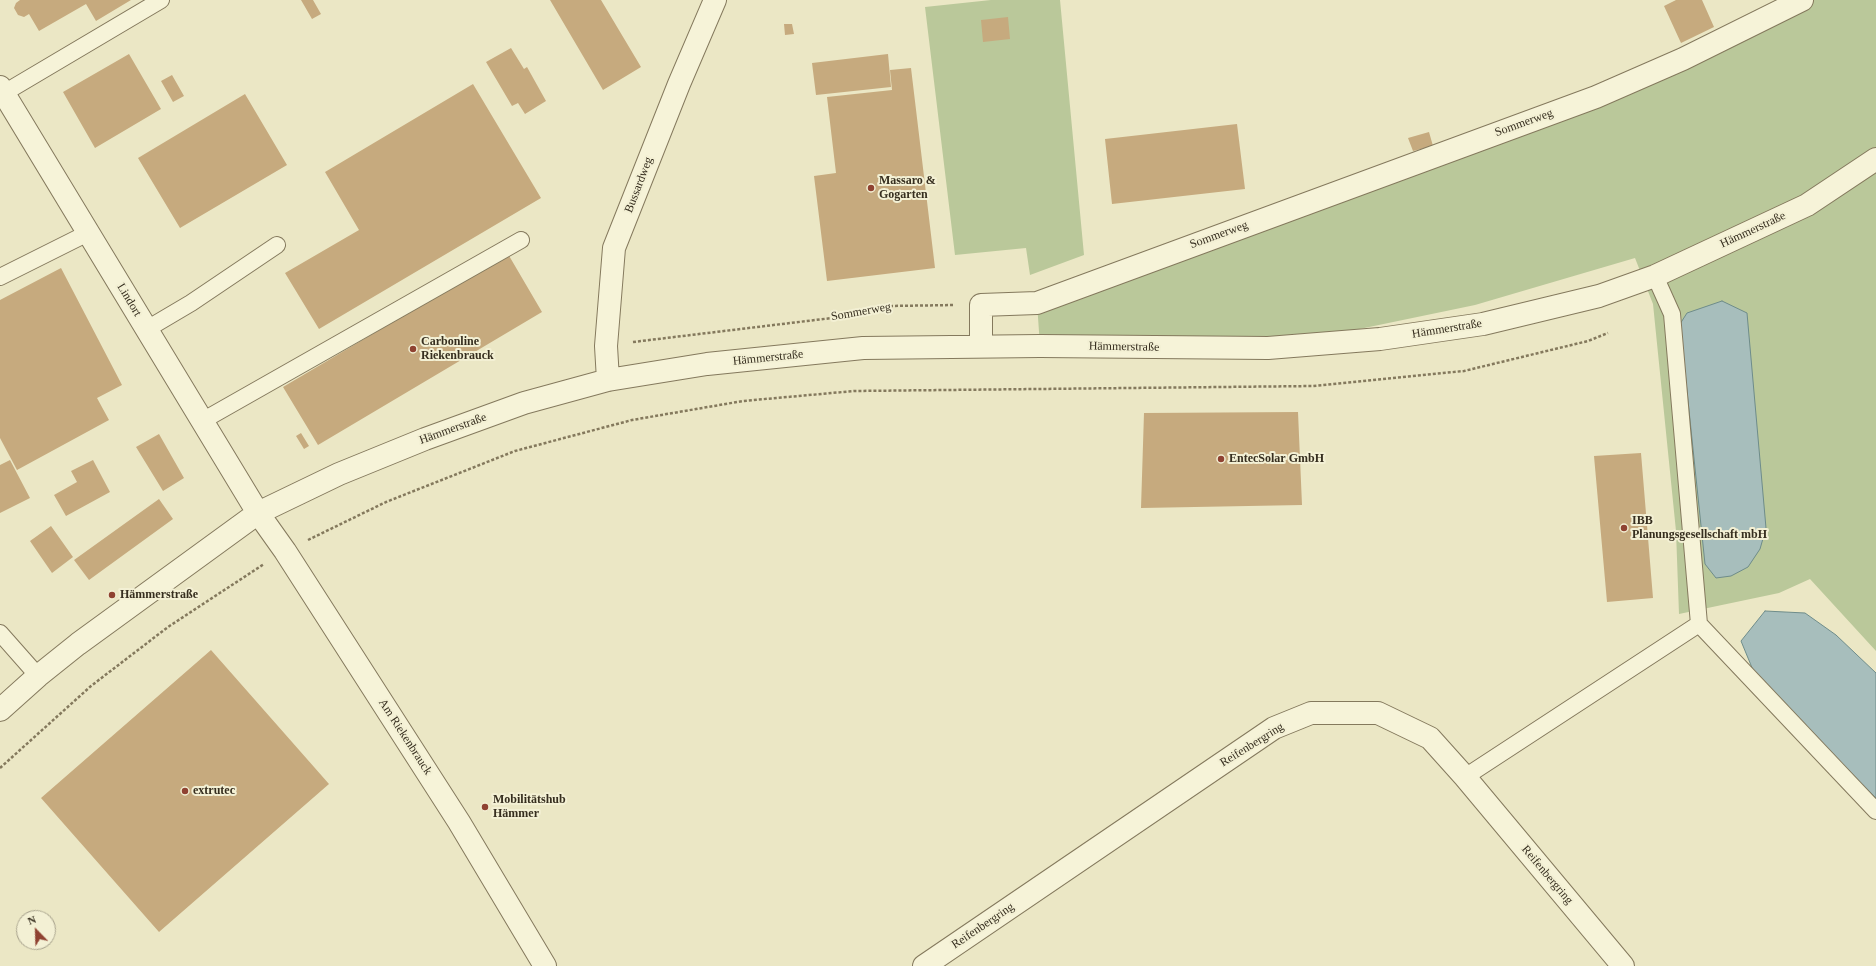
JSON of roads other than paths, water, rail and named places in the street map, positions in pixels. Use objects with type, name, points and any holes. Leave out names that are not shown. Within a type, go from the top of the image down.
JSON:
[{"type":"street","name":"Bussardweg","points":[[608,380],[606,346],[614,248],[678,84],[715,0]]},
{"type":"street","name":"Sommerweg","points":[[981,346],[981,305],[1037,303],[1596,97],[1683,59],[1802,0]]},
{"type":"street","name":"Lindort","points":[[2,90],[258,513]]},
{"type":"street","name":"Hämmerstraße","points":[[0,710],[38,676],[122,611],[258,513],[339,474],[425,439],[524,403],[608,380],[707,364],[863,348],[981,346],[1268,348],[1380,339],[1483,324],[1599,296],[1655,276],[1807,205],[1876,159]]},
{"type":"street","name":"Am Riekenbrauck","points":[[258,513],[285,551],[459,822],[545,966]]},
{"type":"street","name":"Reifenbergring","points":[[924,966],[1274,728],[1311,713],[1378,713],[1430,738],[1623,966]]},
{"type":"lane","points":[[2,90],[161,0]]},
{"type":"lane","points":[[0,277],[88,233]]},
{"type":"lane","points":[[202,421],[521,240]]},
{"type":"lane","points":[[147,329],[191,304],[277,245]]},
{"type":"lane","points":[[1655,276],[1672,314],[1699,624],[1876,811]]},
{"type":"lane","points":[[1465,778],[1699,624]]},
{"type":"lane","points":[[0,633],[38,676]]},
{"type":"water","points":[[1722,301],[1747,313],[1766,528],[1760,549],[1748,567],[1731,576],[1716,578],[1705,564],[1680,324],[1687,313]]},
{"type":"water","points":[[1765,611],[1805,613],[1836,635],[1876,673],[1876,798],[1755,675],[1741,641]]},
{"type":"place","name":"Massaro & Gogarten","points":[[871,188]]},
{"type":"place","name":"Carbonline Riekenbrauck","points":[[413,349]]},
{"type":"place","name":"EntecSolar GmbH","points":[[1221,459]]},
{"type":"place","name":"IBB Planungsgesellschaft mbH","points":[[1624,528]]},
{"type":"place","name":"Hämmerstraße","points":[[112,595]]},
{"type":"place","name":"extrutec","points":[[185,791]]},
{"type":"place","name":"Mobilitätshub Hämmer","points":[[485,807]]}]
